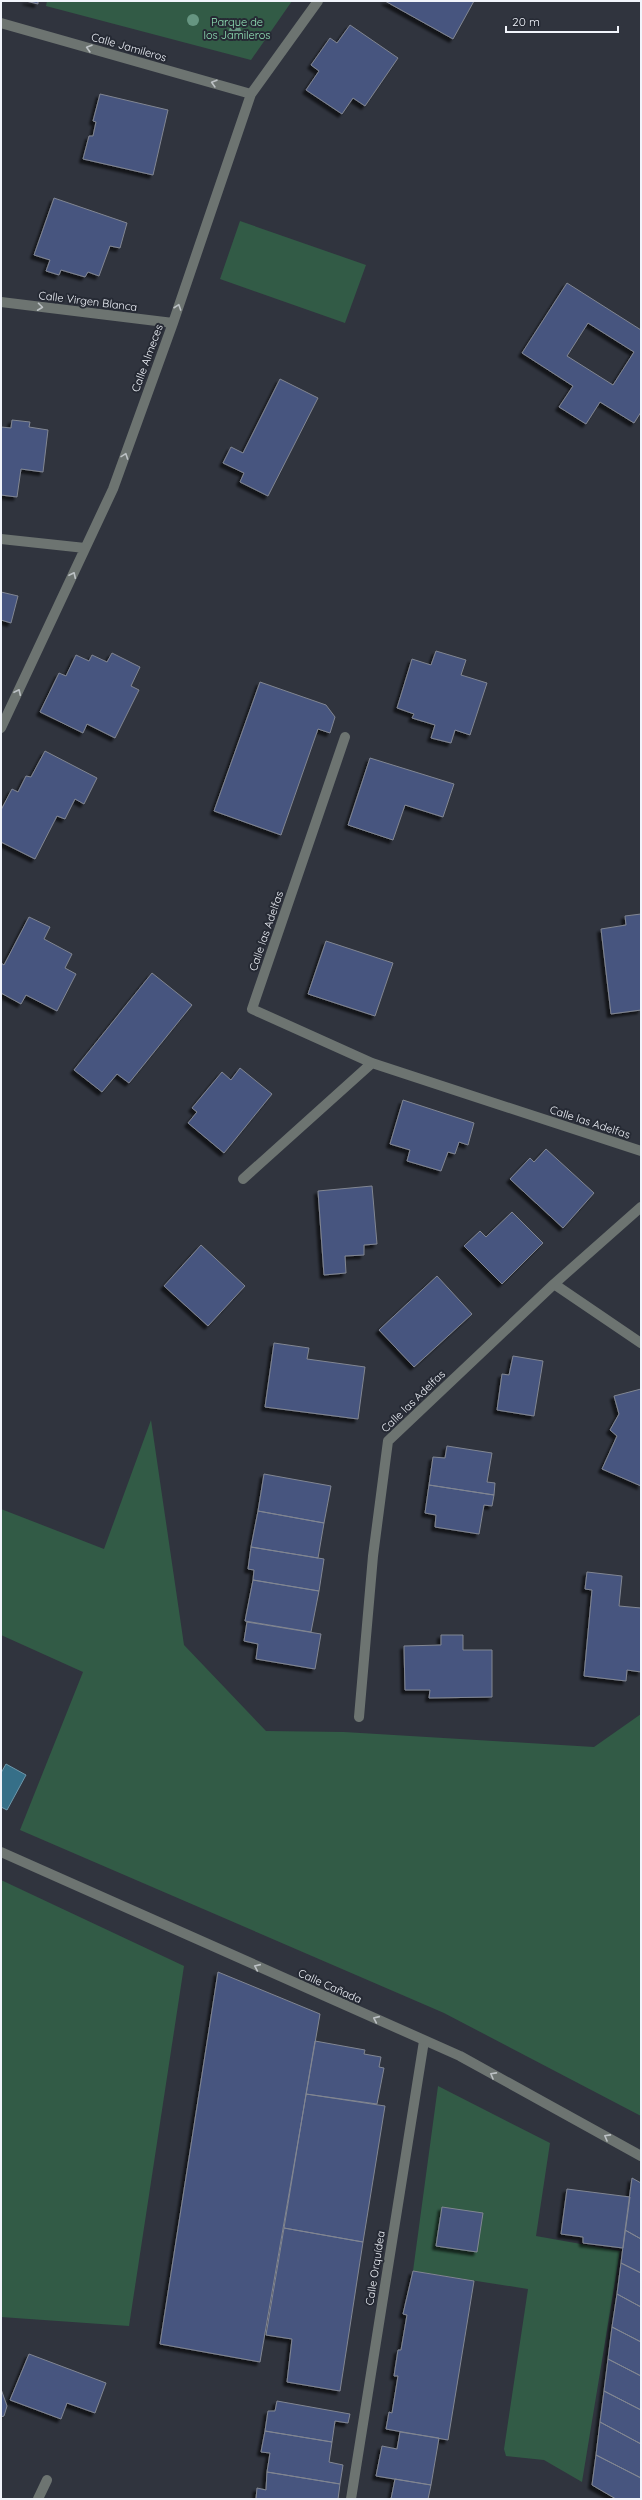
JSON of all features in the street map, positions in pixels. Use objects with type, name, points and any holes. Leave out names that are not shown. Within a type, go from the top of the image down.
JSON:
[{"type":"street","name":"Calle Almeces","points":[[1,728],[112,489],[173,324],[251,94],[318,1]]},
{"type":"street","name":"Calle Jamileros","points":[[1,23],[251,94]]},
{"type":"street","name":"Calle Virgen Blanca","points":[[1,302],[173,324]]},
{"type":"street","points":[[1,539],[85,548]]},
{"type":"street","name":"Calle las Adelfas","points":[[345,737],[252,1009],[372,1063],[641,1151]]},
{"type":"street","points":[[244,1179],[372,1063]]},
{"type":"street","name":"Calle las Adelfas","points":[[359,1716],[373,1556],[388,1441],[554,1284],[641,1207]]},
{"type":"street","points":[[554,1284],[641,1343]]},
{"type":"street","name":"Calle Cañada","points":[[1,1852],[460,2056],[641,2156]]},
{"type":"street","name":"Calle Orquídea","points":[[351,2499],[424,2040]]},
{"type":"street","points":[[38,2499],[47,2480]]},
{"type":"green space","name":"Parque de los Jamileros","points":[[47,1],[292,1],[251,60],[46,6]]},
{"type":"green space","points":[[240,221],[366,265],[345,323],[220,279]]},
{"type":"green space","points":[[151,1420],[184,1645],[266,1731],[344,1732],[594,1747],[641,1714],[641,2116],[444,2013],[20,1830],[83,1672],[1,1635],[1,1509],[104,1549]]},
{"type":"green space","points":[[1,1880],[184,1966],[129,2326],[1,2317]]},
{"type":"green space","points":[[438,2086],[550,2143],[536,2236],[620,2251],[582,2482],[544,2460],[506,2456],[504,2449],[528,2289],[413,2271]]},
{"type":"water","points":[[6,1764],[26,1775],[7,1810],[1,1807],[1,1773]]},
{"type":"building","points":[[26,1],[38,1],[38,4]]},
{"type":"building","points":[[385,1],[474,1],[453,39]]},
{"type":"building","points":[[350,25],[398,58],[365,106],[353,98],[342,114],[306,90],[319,71],[311,65],[330,38],[337,43]]},
{"type":"building","points":[[100,94],[168,110],[153,175],[83,159],[89,136],[93,136],[96,122],[93,121]]},
{"type":"building","points":[[54,198],[127,223],[120,248],[110,246],[99,276],[88,272],[85,277],[61,270],[59,275],[46,271],[50,260],[34,255]]},
{"type":"building","points":[[567,283],[641,330],[641,412],[634,423],[600,402],[586,424],[559,407],[573,386],[522,353]],"holes":[[[588,323],[634,352],[613,385],[567,356]]]},
{"type":"building","points":[[280,379],[318,398],[268,496],[240,482],[244,473],[223,463],[231,447],[243,453]]},
{"type":"building","points":[[12,420],[30,422],[29,427],[48,430],[43,472],[21,469],[17,497],[1,495],[1,427],[11,428]]},
{"type":"building","points":[[1,592],[18,596],[11,623],[1,620]]},
{"type":"building","points":[[436,651],[466,660],[461,675],[487,683],[470,735],[455,730],[451,743],[431,738],[435,725],[412,718],[414,714],[397,708],[412,659],[431,665]]},
{"type":"building","points":[[112,653],[140,667],[131,686],[139,690],[115,738],[87,724],[83,733],[40,712],[59,673],[66,676],[76,655],[89,661],[92,655],[107,662]]},
{"type":"building","points":[[260,682],[326,705],[335,717],[330,733],[318,729],[281,835],[214,811]]},
{"type":"building","points":[[45,751],[97,778],[84,804],[75,799],[65,819],[57,816],[35,859],[1,842],[1,810],[12,789],[18,792],[26,776],[31,777]]},
{"type":"building","points":[[370,758],[454,784],[443,817],[405,805],[393,840],[348,825]]},
{"type":"building","points":[[641,914],[641,1010],[611,1014],[601,929],[626,925],[625,916]]},
{"type":"building","points":[[29,917],[50,927],[44,939],[72,954],[65,968],[76,974],[57,1011],[26,995],[21,1004],[1,993],[1,963],[4,965]]},
{"type":"building","points":[[326,941],[393,963],[375,1016],[308,994]]},
{"type":"building","points":[[152,973],[192,1005],[129,1083],[117,1074],[102,1092],[74,1070]]},
{"type":"building","points":[[240,1068],[272,1094],[224,1153],[188,1123],[197,1112],[192,1108],[222,1072],[231,1080]]},
{"type":"building","points":[[403,1100],[474,1123],[468,1145],[459,1142],[455,1154],[448,1152],[441,1171],[407,1161],[410,1150],[390,1144]]},
{"type":"building","points":[[546,1149],[594,1193],[563,1228],[510,1179],[530,1158],[534,1162]]},
{"type":"building","points":[[372,1186],[377,1244],[364,1245],[364,1255],[345,1256],[346,1273],[324,1275],[318,1191]]},
{"type":"building","points":[[512,1212],[543,1243],[502,1284],[464,1246],[480,1231],[486,1237]]},
{"type":"building","points":[[201,1245],[245,1286],[208,1326],[164,1286]]},
{"type":"building","points":[[437,1276],[472,1314],[414,1367],[379,1330]]},
{"type":"building","points":[[274,1343],[309,1348],[307,1359],[365,1367],[358,1419],[265,1407]]},
{"type":"building","points":[[513,1356],[543,1361],[534,1416],[497,1410],[502,1374],[509,1375]]},
{"type":"building","points":[[641,1389],[641,1486],[602,1469],[617,1436],[610,1430],[619,1414],[614,1396]]},
{"type":"building","points":[[447,1446],[492,1453],[487,1482],[495,1483],[494,1495],[429,1485],[433,1457],[445,1458]]},
{"type":"building","points":[[264,1474],[331,1486],[324,1523],[258,1511]]},
{"type":"building","points":[[429,1485],[494,1495],[492,1506],[484,1505],[479,1534],[435,1527],[436,1515],[425,1513]]},
{"type":"building","points":[[258,1511],[324,1523],[318,1558],[251,1547]]},
{"type":"building","points":[[251,1547],[324,1559],[319,1591],[253,1580],[254,1570],[248,1569]]},
{"type":"building","points":[[587,1572],[622,1576],[619,1606],[641,1608],[641,1672],[627,1670],[626,1681],[584,1676],[592,1590],[585,1589]]},
{"type":"building","points":[[253,1580],[319,1591],[311,1632],[245,1621]]},
{"type":"building","points":[[247,1622],[321,1634],[315,1669],[256,1659],[258,1644],[244,1641]]},
{"type":"building","points":[[441,1635],[463,1635],[463,1650],[492,1650],[492,1697],[429,1698],[430,1690],[405,1690],[404,1646],[441,1645]]},
{"type":"building","points":[[218,1972],[320,2014],[260,2362],[160,2344]]},
{"type":"building","points":[[315,2041],[365,2050],[364,2054],[381,2057],[379,2067],[384,2068],[377,2104],[306,2094]]},
{"type":"building","points":[[306,2094],[385,2106],[363,2242],[284,2228]]},
{"type":"building","points":[[632,2178],[641,2183],[641,2239],[625,2230]]},
{"type":"building","points":[[567,2189],[630,2197],[623,2248],[583,2243],[583,2237],[561,2234]]},
{"type":"building","points":[[442,2207],[483,2213],[477,2252],[436,2246]]},
{"type":"building","points":[[284,2228],[363,2242],[340,2391],[287,2382],[292,2339],[266,2335]]},
{"type":"building","points":[[625,2230],[641,2239],[641,2273],[621,2263]]},
{"type":"building","points":[[621,2263],[641,2273],[641,2307],[617,2294]]},
{"type":"building","points":[[413,2271],[474,2281],[448,2440],[386,2429],[389,2412],[392,2413],[398,2376],[394,2376],[398,2350],[401,2350],[407,2315],[403,2314]]},
{"type":"building","points":[[617,2294],[641,2307],[641,2342],[612,2327]]},
{"type":"building","points":[[612,2327],[641,2342],[641,2376],[608,2359]]},
{"type":"building","points":[[29,2354],[106,2383],[95,2413],[67,2403],[61,2419],[10,2400]]},
{"type":"building","points":[[608,2359],[641,2376],[641,2410],[604,2391]]},
{"type":"building","points":[[1,2389],[7,2406],[4,2416],[1,2417]]},
{"type":"building","points":[[604,2391],[641,2410],[641,2444],[600,2422]]},
{"type":"building","points":[[277,2401],[350,2414],[348,2423],[335,2421],[332,2442],[265,2431],[268,2411],[275,2411]]},
{"type":"building","points":[[600,2422],[641,2444],[641,2478],[596,2455]]},
{"type":"building","points":[[265,2431],[332,2442],[329,2462],[343,2465],[340,2484],[267,2472],[270,2453],[261,2452]]},
{"type":"building","points":[[400,2432],[439,2438],[431,2485],[376,2476],[382,2446],[397,2449]]},
{"type":"building","points":[[596,2455],[641,2478],[641,2499],[616,2499],[592,2485]]},
{"type":"building","points":[[267,2472],[340,2484],[338,2499],[256,2499],[257,2488],[266,2490]]},
{"type":"building","points":[[395,2479],[431,2485],[428,2499],[391,2499]]}]
